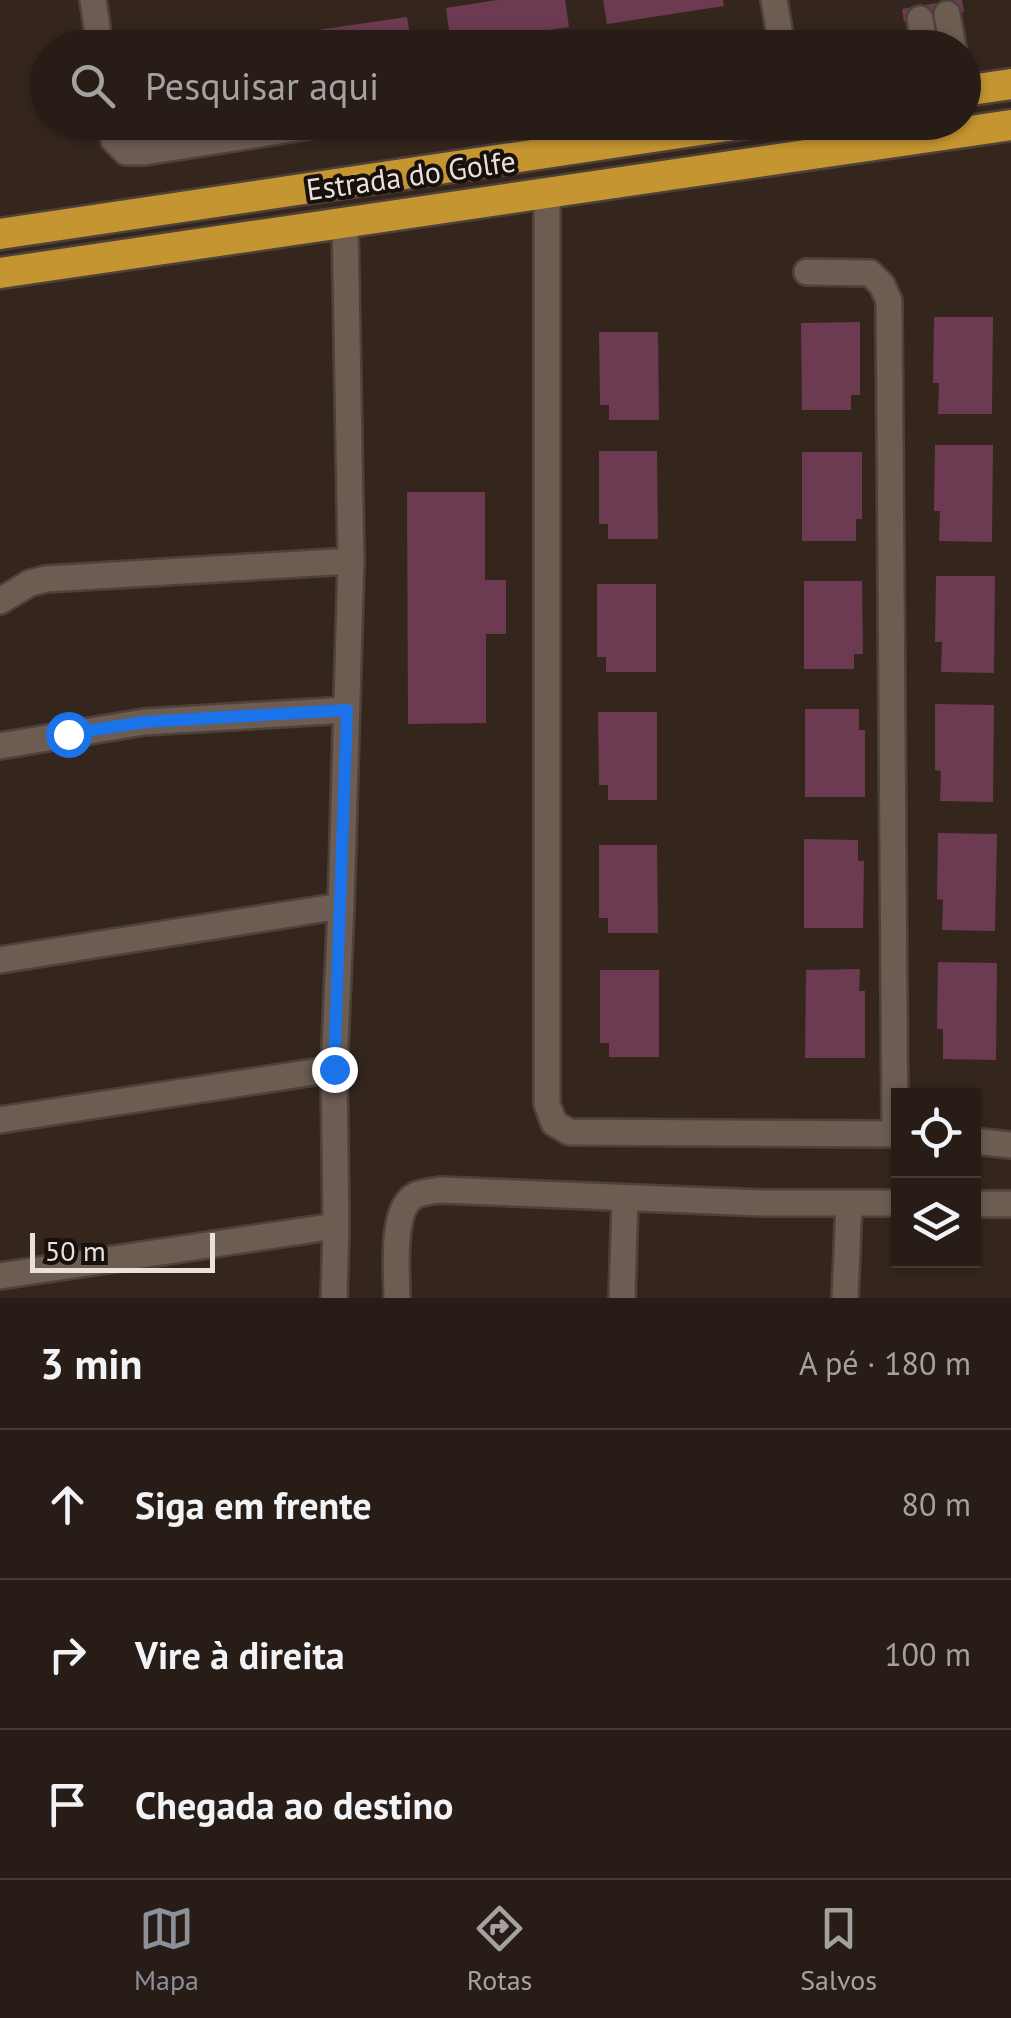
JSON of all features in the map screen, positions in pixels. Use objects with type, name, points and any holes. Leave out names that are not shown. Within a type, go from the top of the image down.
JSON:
[{"type":"highway","points":[[981,88],[1011,84]]},
{"type":"highway","name":"Estrada do Golfe","points":[[981,129],[1011,125]]},
{"type":"highway","name":"Estrada do Golfe","points":[[1,227],[625,140]]},
{"type":"highway","name":"Estrada do Golfe","points":[[0,273],[909,140]]},
{"type":"street","points":[[94,0],[98,30]]},
{"type":"street","points":[[774,0],[779,30]]},
{"type":"street","points":[[946,5],[950,30]]},
{"type":"street","points":[[114,140],[126,152],[145,152],[221,140]]},
{"type":"street","points":[[547,193],[547,1104],[554,1123],[568,1132],[891,1134]]},
{"type":"street","points":[[334,1298],[334,1069],[351,561],[344,221]]},
{"type":"street","points":[[807,272],[870,273],[882,285],[888,301],[897,1088]]},
{"type":"street","points":[[0,601],[46,579],[351,561]]},
{"type":"street","points":[[0,746],[144,722],[347,710]]},
{"type":"street","points":[[0,960],[341,906]]},
{"type":"street","points":[[0,1120],[334,1069]]},
{"type":"street","points":[[981,1142],[1011,1145]]},
{"type":"street","points":[[397,1298],[398,1229],[404,1205],[415,1195],[440,1190],[762,1203],[891,1204]]},
{"type":"street","points":[[622,1298],[625,1198]]},
{"type":"street","points":[[845,1298],[848,1203]]},
{"type":"street","points":[[981,1204],[1011,1204]]},
{"type":"street","points":[[0,1276],[336,1226]]},
{"type":"building","points":[[497,0],[565,0],[569,27],[449,30],[446,8]]},
{"type":"building","points":[[603,0],[723,0],[724,6],[607,24]]},
{"type":"building","points":[[962,0],[964,12],[904,22],[902,9]]},
{"type":"building","points":[[407,17],[409,30],[318,30]]},
{"type":"building","points":[[934,317],[993,317],[992,414],[938,414],[939,383],[933,383]]},
{"type":"building","points":[[860,322],[860,395],[851,395],[851,410],[802,410],[801,323]]},
{"type":"building","points":[[599,332],[658,332],[659,420],[609,420],[609,405],[600,405]]},
{"type":"building","points":[[935,445],[993,445],[992,542],[939,541],[940,511],[934,511]]},
{"type":"building","points":[[599,451],[657,451],[658,539],[608,539],[608,524],[599,524]]},
{"type":"building","points":[[802,452],[862,452],[862,519],[856,519],[856,541],[802,541]]},
{"type":"building","points":[[407,492],[485,492],[485,580],[506,580],[506,634],[486,634],[486,723],[408,724]]},
{"type":"building","points":[[936,576],[995,576],[994,673],[941,672],[942,642],[935,642]]},
{"type":"building","points":[[804,581],[862,581],[863,654],[854,654],[854,669],[804,669]]},
{"type":"building","points":[[597,584],[656,584],[656,672],[606,672],[606,657],[597,657]]},
{"type":"building","points":[[935,704],[994,705],[993,802],[940,801],[941,771],[935,770]]},
{"type":"building","points":[[805,709],[859,709],[859,730],[865,730],[865,797],[805,797]]},
{"type":"building","points":[[598,712],[657,712],[657,800],[608,800],[608,785],[599,785]]},
{"type":"building","points":[[938,833],[997,834],[995,931],[942,930],[943,900],[937,899]]},
{"type":"building","points":[[804,839],[858,840],[858,861],[864,861],[863,928],[804,928]]},
{"type":"building","points":[[599,845],[657,845],[658,933],[608,933],[608,918],[599,918]]},
{"type":"building","points":[[938,962],[997,963],[996,1060],[943,1059],[943,1029],[937,1029]]},
{"type":"building","points":[[860,969],[859,991],[865,991],[865,1058],[805,1058],[806,970]]},
{"type":"building","points":[[600,970],[659,970],[659,1057],[609,1057],[609,1043],[600,1043]]},
{"type":"route","points":[[68,734],[144,722],[347,710],[334,1069]]}]
